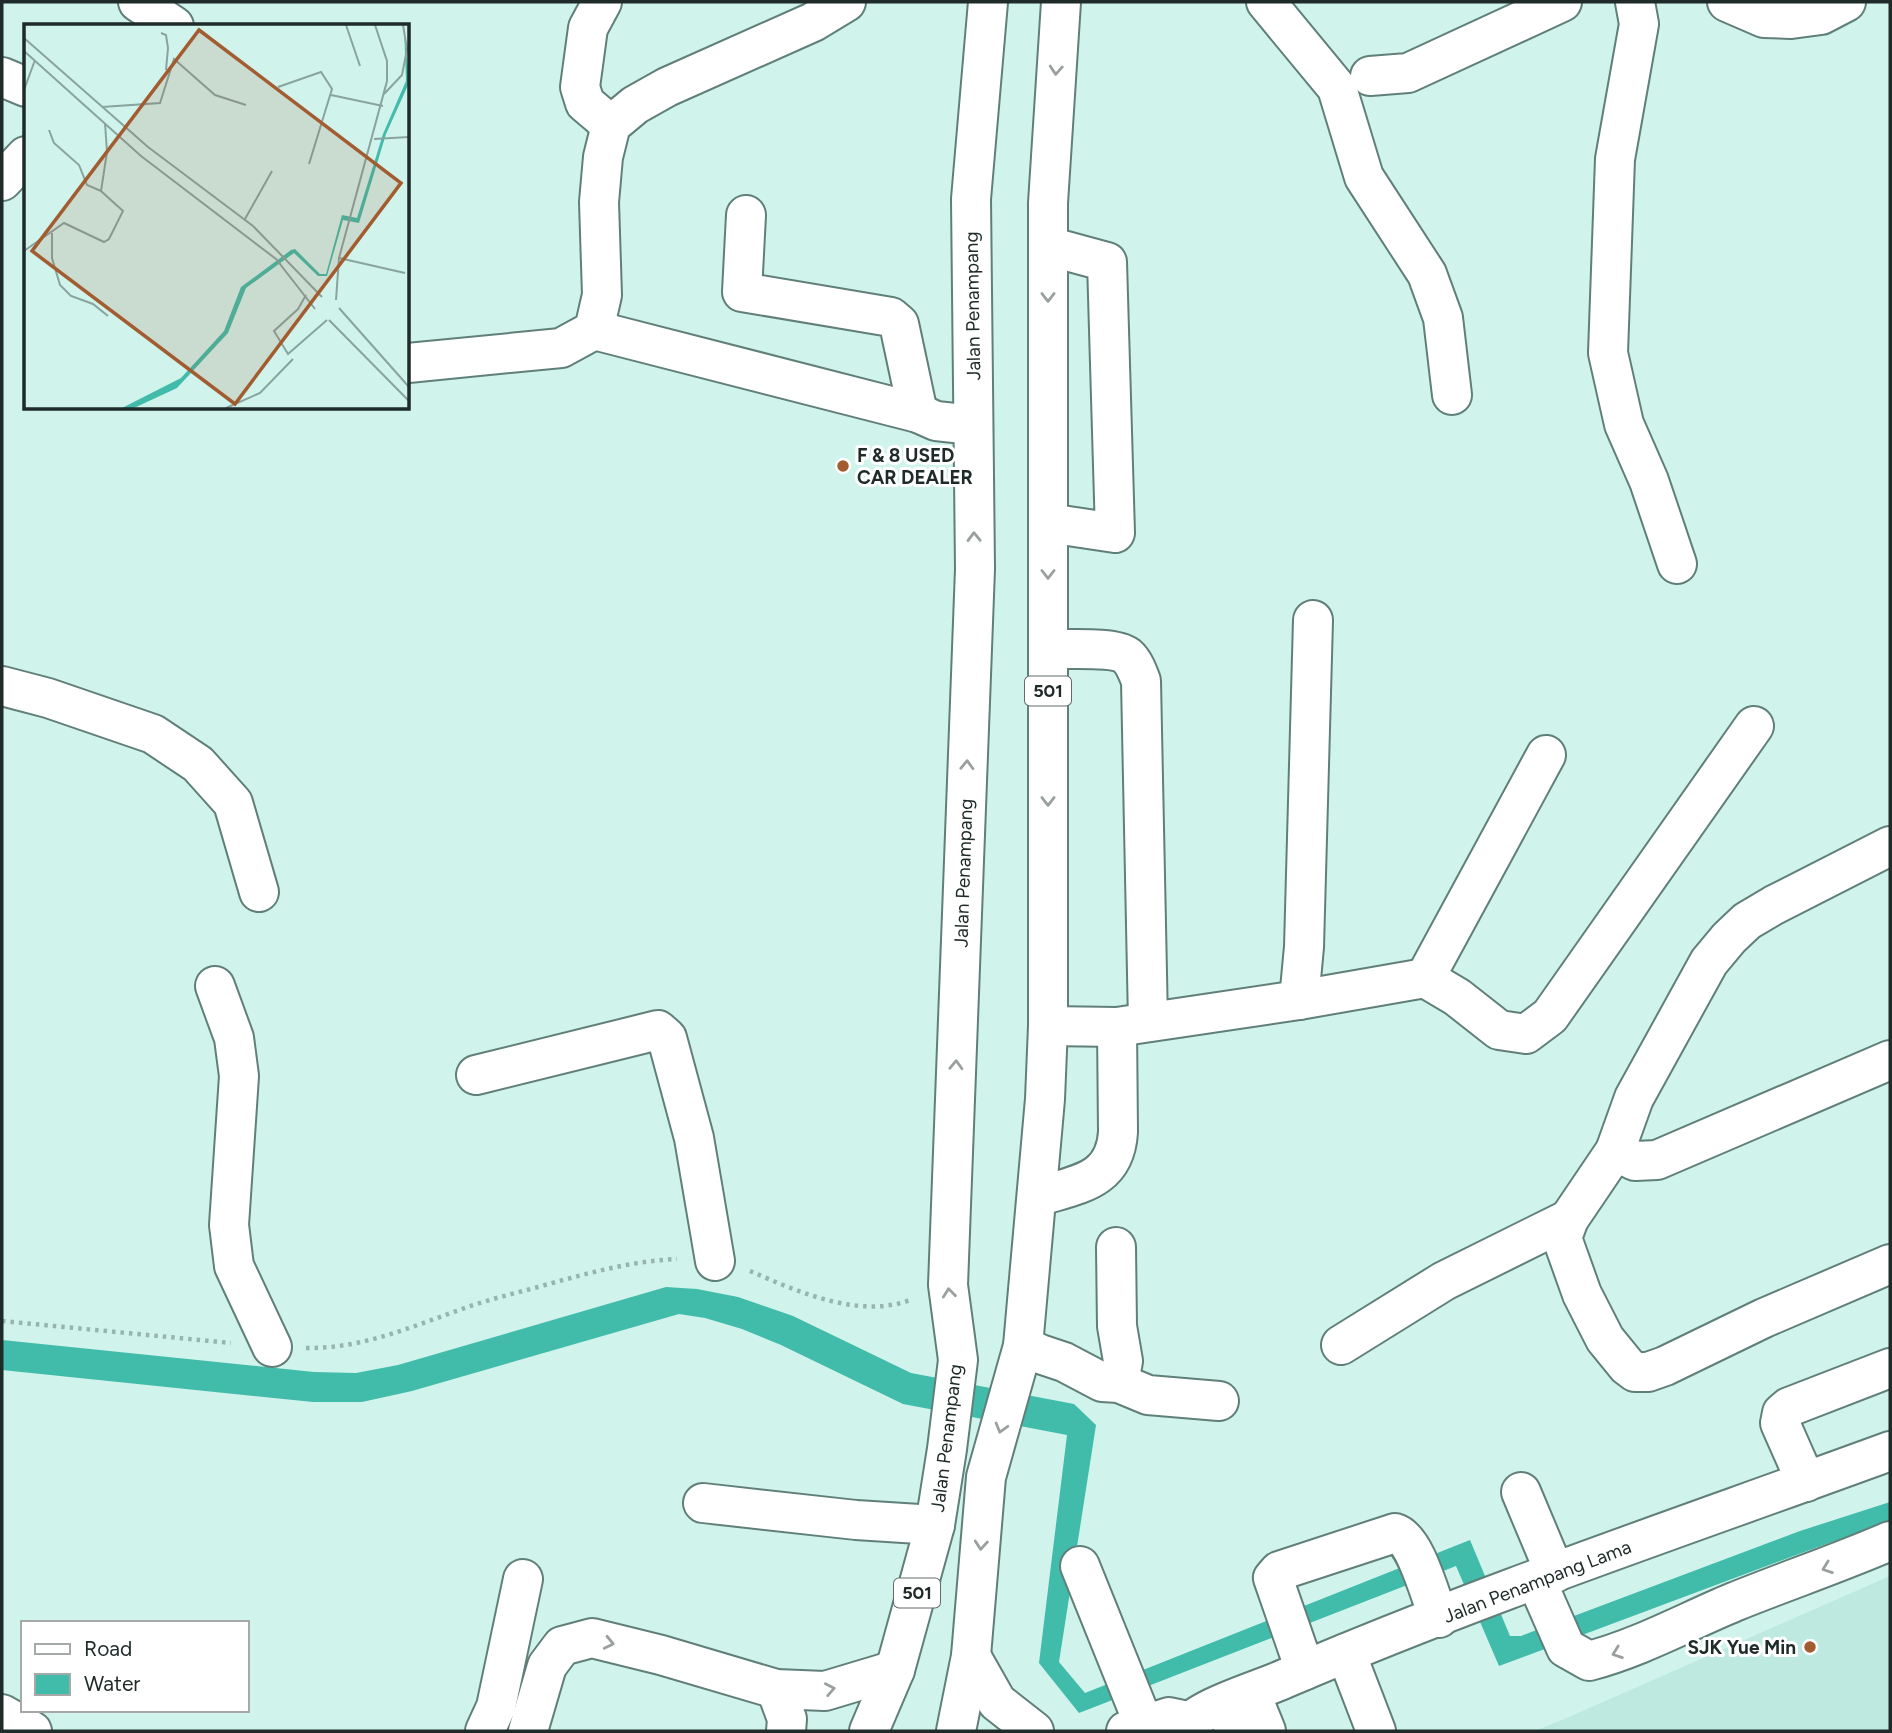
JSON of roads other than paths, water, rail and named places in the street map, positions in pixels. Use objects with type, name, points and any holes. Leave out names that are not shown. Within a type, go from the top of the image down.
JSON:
[{"type":"main road","points":[[138,2],[171,24]]},
{"type":"main road","points":[[602,2],[588,28],[580,87],[585,103],[611,125]]},
{"type":"main road","points":[[594,330],[602,295],[600,202],[603,157],[611,125],[635,105],[667,87],[813,22],[846,2]]},
{"type":"main road","name":"Jalan Penampang","points":[[869,1731],[895,1670],[935,1525],[958,1360],[948,1285],[975,569],[971,199],[988,2]]},
{"type":"main road","name":"501","points":[[956,1731],[971,1656],[986,1477],[1019,1362],[1037,1197],[1048,1026],[1048,203],[1061,2]]},
{"type":"main road","points":[[1266,2],[1353,82],[1364,177],[1427,274],[1443,317],[1452,394]]},
{"type":"main road","points":[[1353,82],[1508,2]]},
{"type":"main road","points":[[1353,82],[1408,74],[1562,2]]},
{"type":"main road","points":[[1635,2],[1639,24],[1615,159],[1608,353],[1624,424],[1648,481],[1677,564]]},
{"type":"main road","points":[[1727,2],[1764,18],[1791,19],[1821,15],[1846,2]]},
{"type":"main road","points":[[2,77],[24,86]]},
{"type":"main road","points":[[2,181],[24,158]]},
{"type":"main road","points":[[746,215],[742,292],[891,317],[899,324],[918,413]]},
{"type":"main road","points":[[1048,246],[1107,262],[1115,533],[1048,523]]},
{"type":"main road","points":[[410,363],[561,348],[594,330],[918,413],[936,421],[973,425]]},
{"type":"main road","points":[[1299,1000],[1304,947],[1313,620]]},
{"type":"main road","points":[[1037,1197],[1094,1179],[1111,1163],[1117,1148],[1132,1024],[1141,681],[1127,656],[1115,651],[1048,649]]},
{"type":"main road","points":[[2,686],[48,698],[153,734],[198,764],[233,803],[259,892]]},
{"type":"main road","points":[[1048,1026],[1132,1024],[1299,1000],[1425,978],[1457,997],[1499,1030],[1526,1034],[1550,1016],[1754,726]]},
{"type":"main road","points":[[1425,978],[1546,755]]},
{"type":"main road","points":[[1890,846],[1774,905],[1747,921],[1729,938],[1709,962],[1634,1098],[1615,1151],[1569,1219],[1562,1238],[1582,1294],[1605,1339],[1627,1366],[1636,1371],[1648,1372],[1890,1264]]},
{"type":"main road","points":[[215,986],[234,1038],[239,1076],[229,1225],[234,1266],[272,1347]]},
{"type":"main road","points":[[476,1075],[658,1030],[667,1038],[694,1138],[715,1261]]},
{"type":"main road","points":[[1615,1151],[1634,1161],[1657,1160],[1890,1060]]},
{"type":"main road","points":[[1341,1345],[1444,1281],[1569,1219]]},
{"type":"main road","points":[[1116,1247],[1117,1326],[1123,1361],[1119,1383]]},
{"type":"main road","points":[[1019,1362],[1040,1354],[1064,1362],[1102,1382],[1119,1383],[1149,1395],[1219,1401]]},
{"type":"main road","points":[[1806,1482],[1780,1423],[1782,1413],[1788,1407],[1890,1368]]},
{"type":"main road","name":"Jalan Penampang Lama","points":[[1131,1706],[1169,1717],[1184,1726],[1236,1710],[1305,1670],[1346,1653],[1426,1584],[1546,1576],[1890,1451]]},
{"type":"main road","points":[[1521,1492],[1546,1576],[1559,1633],[1589,1661],[1615,1654],[1736,1602],[1890,1541]]},
{"type":"main road","points":[[703,1503],[856,1520],[935,1525]]},
{"type":"main road","points":[[1305,1670],[1273,1578],[1279,1571],[1395,1533],[1400,1534],[1426,1584]]},
{"type":"main road","points":[[1080,1566],[1131,1706]]},
{"type":"main road","points":[[485,1731],[496,1707],[523,1579]]},
{"type":"main road","points":[[516,1620],[534,1625],[562,1646]]},
{"type":"main road","points":[[528,1731],[547,1666],[562,1646],[592,1639],[661,1655],[776,1689],[825,1692],[895,1670]]},
{"type":"main road","points":[[1346,1653],[1376,1731]]},
{"type":"main road","points":[[971,1656],[997,1702],[1034,1731]]},
{"type":"main road","points":[[776,1689],[787,1719],[786,1731]]},
{"type":"main road","points":[[1236,1710],[1266,1731]]},
{"type":"main road","points":[[2,1714],[32,1731]]},
{"type":"water","points":[[666,1287],[697,1289],[738,1297],[793,1316],[911,1373],[1074,1404],[1096,1425],[1059,1662],[1085,1693],[1470,1540],[1510,1636],[1521,1636],[1800,1531],[1890,1502],[1890,1524],[1807,1551],[1499,1666],[1456,1566],[1079,1713],[1039,1663],[1067,1435],[903,1404],[742,1329],[705,1318],[679,1314],[412,1391],[362,1402],[313,1402],[2,1370],[2,1340],[314,1372],[356,1373],[398,1365]]},
{"type":"place","name":"F & 8 USED CAR DEALER","points":[[843,466]]},
{"type":"place","name":"SJK Yue Min","points":[[1810,1647]]}]
